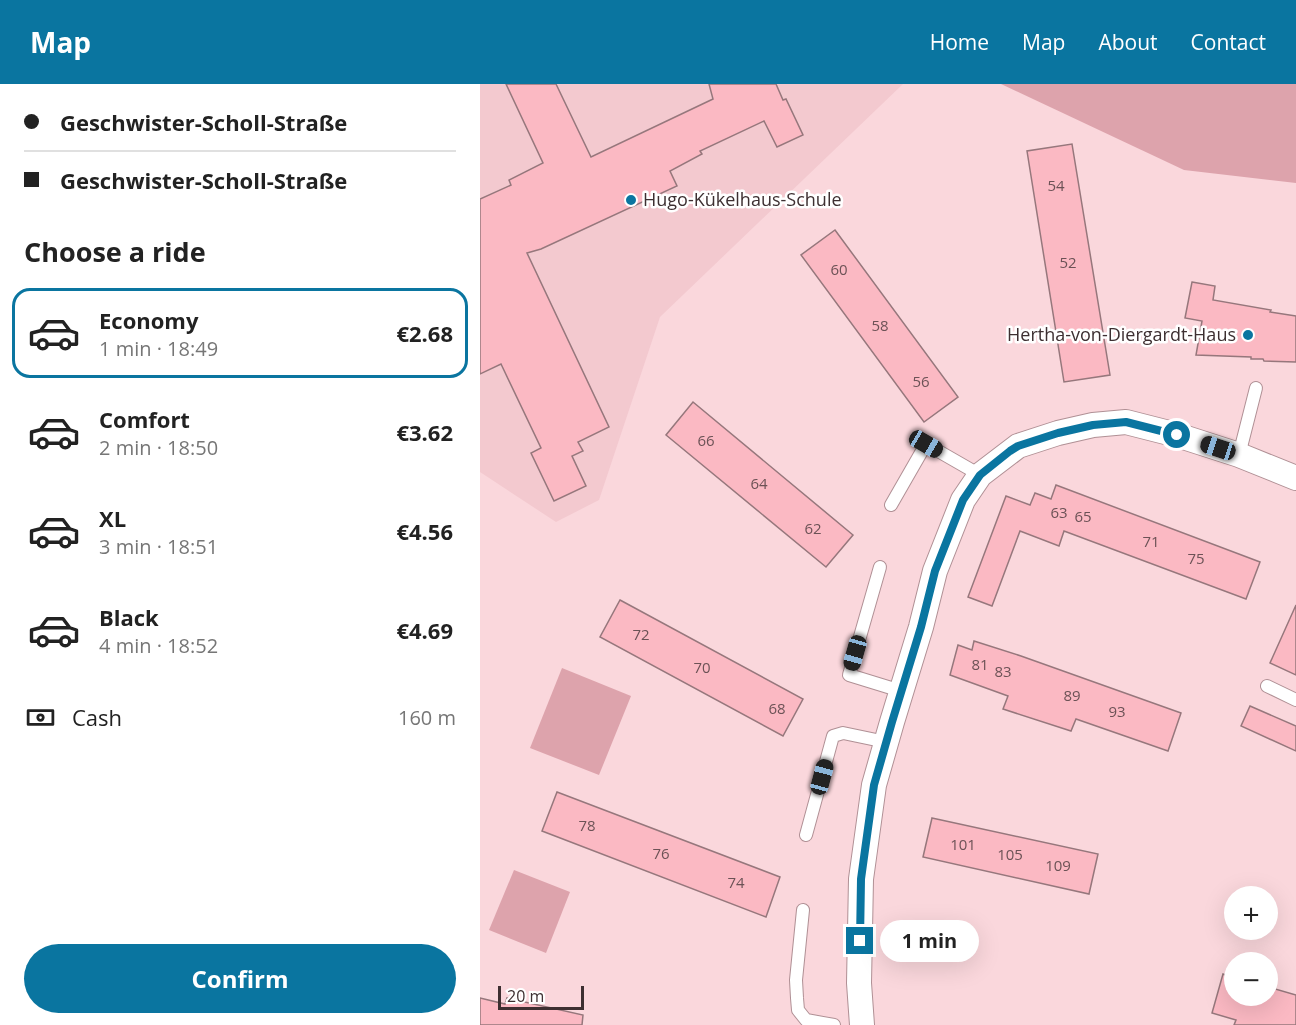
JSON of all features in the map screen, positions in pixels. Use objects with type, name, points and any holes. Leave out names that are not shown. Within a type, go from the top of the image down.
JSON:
[{"type":"street","points":[[862,1025],[859,983],[861,879],[874,785],[921,627],[935,571],[963,500],[980,475],[1018,446],[1093,425],[1126,422],[1177,435],[1239,455],[1296,478]]},
{"type":"lane","points":[[1239,455],[1256,388]]},
{"type":"lane","points":[[891,505],[926,444],[980,475]]},
{"type":"lane","points":[[880,567],[849,675],[901,692]]},
{"type":"lane","points":[[1267,686],[1296,700]]},
{"type":"lane","points":[[806,835],[833,736],[843,733],[886,742]]},
{"type":"lane","points":[[803,910],[796,980],[798,1010],[806,1020],[834,1025]]},
{"type":"shaded area","name":"Hugo-Kükelhaus-Schule","points":[[480,84],[903,84],[660,317],[599,500],[556,522],[480,472]]},
{"type":"shaded area","points":[[1001,84],[1296,84],[1296,183],[1184,170]]},
{"type":"shaded area","points":[[562,668],[631,696],[599,775],[530,748]]},
{"type":"shaded area","points":[[514,870],[570,892],[546,953],[489,930]]},
{"type":"building","points":[[506,84],[556,84],[591,157],[713,99],[709,84],[776,84],[783,100],[786,99],[803,135],[777,147],[764,121],[700,151],[702,154],[670,171],[677,186],[541,249],[527,253],[609,427],[578,442],[583,451],[572,456],[586,486],[554,501],[531,453],[541,448],[501,364],[480,374],[480,199],[511,185],[509,180],[543,163]]},
{"type":"building","points":[[1072,144],[1110,375],[1064,382],[1027,151]]},
{"type":"building","points":[[835,230],[958,397],[924,422],[801,255]]},
{"type":"building","name":"Hertha-von-Diergardt-Haus","points":[[1192,282],[1215,286],[1213,300],[1296,316],[1296,362],[1264,361],[1263,359],[1251,359],[1251,357],[1196,355],[1202,321],[1185,318]]},
{"type":"building","points":[[693,402],[853,535],[826,567],[666,435]]},
{"type":"building","points":[[1056,485],[1260,562],[1246,599],[1064,531],[1059,546],[1020,531],[992,606],[968,597],[1006,496],[1030,505],[1035,493],[1051,499]]},
{"type":"building","points":[[620,600],[803,699],[783,736],[600,637]]},
{"type":"building","points":[[1296,605],[1296,675],[1270,663]]},
{"type":"building","points":[[974,641],[1181,713],[1168,751],[1076,719],[1071,731],[1003,709],[1008,696],[950,675],[958,645],[972,650]]},
{"type":"building","points":[[1250,706],[1296,726],[1296,751],[1241,726]]},
{"type":"building","points":[[557,792],[780,877],[766,917],[542,831]]},
{"type":"building","points":[[932,818],[1098,854],[1089,894],[923,857]]},
{"type":"building","points":[[1223,974],[1224,1006],[1278,1006],[1278,990],[1296,995],[1296,1025],[1234,1025],[1236,1020],[1212,1013]]},
{"type":"building","points":[[480,998],[505,1004],[507,998],[583,1015],[582,1025],[480,1025]]},
{"type":"place","name":"Hugo-Kükelhaus-Schule","points":[[631,200]]},
{"type":"place","name":"Hertha-von-Diergardt-Haus","points":[[1248,335]]},
{"type":"route","points":[[860,941],[861,879],[874,785],[921,627],[935,571],[963,500],[980,475],[1010,451],[1018,446],[1058,433],[1093,425],[1126,422],[1177,435]]}]
